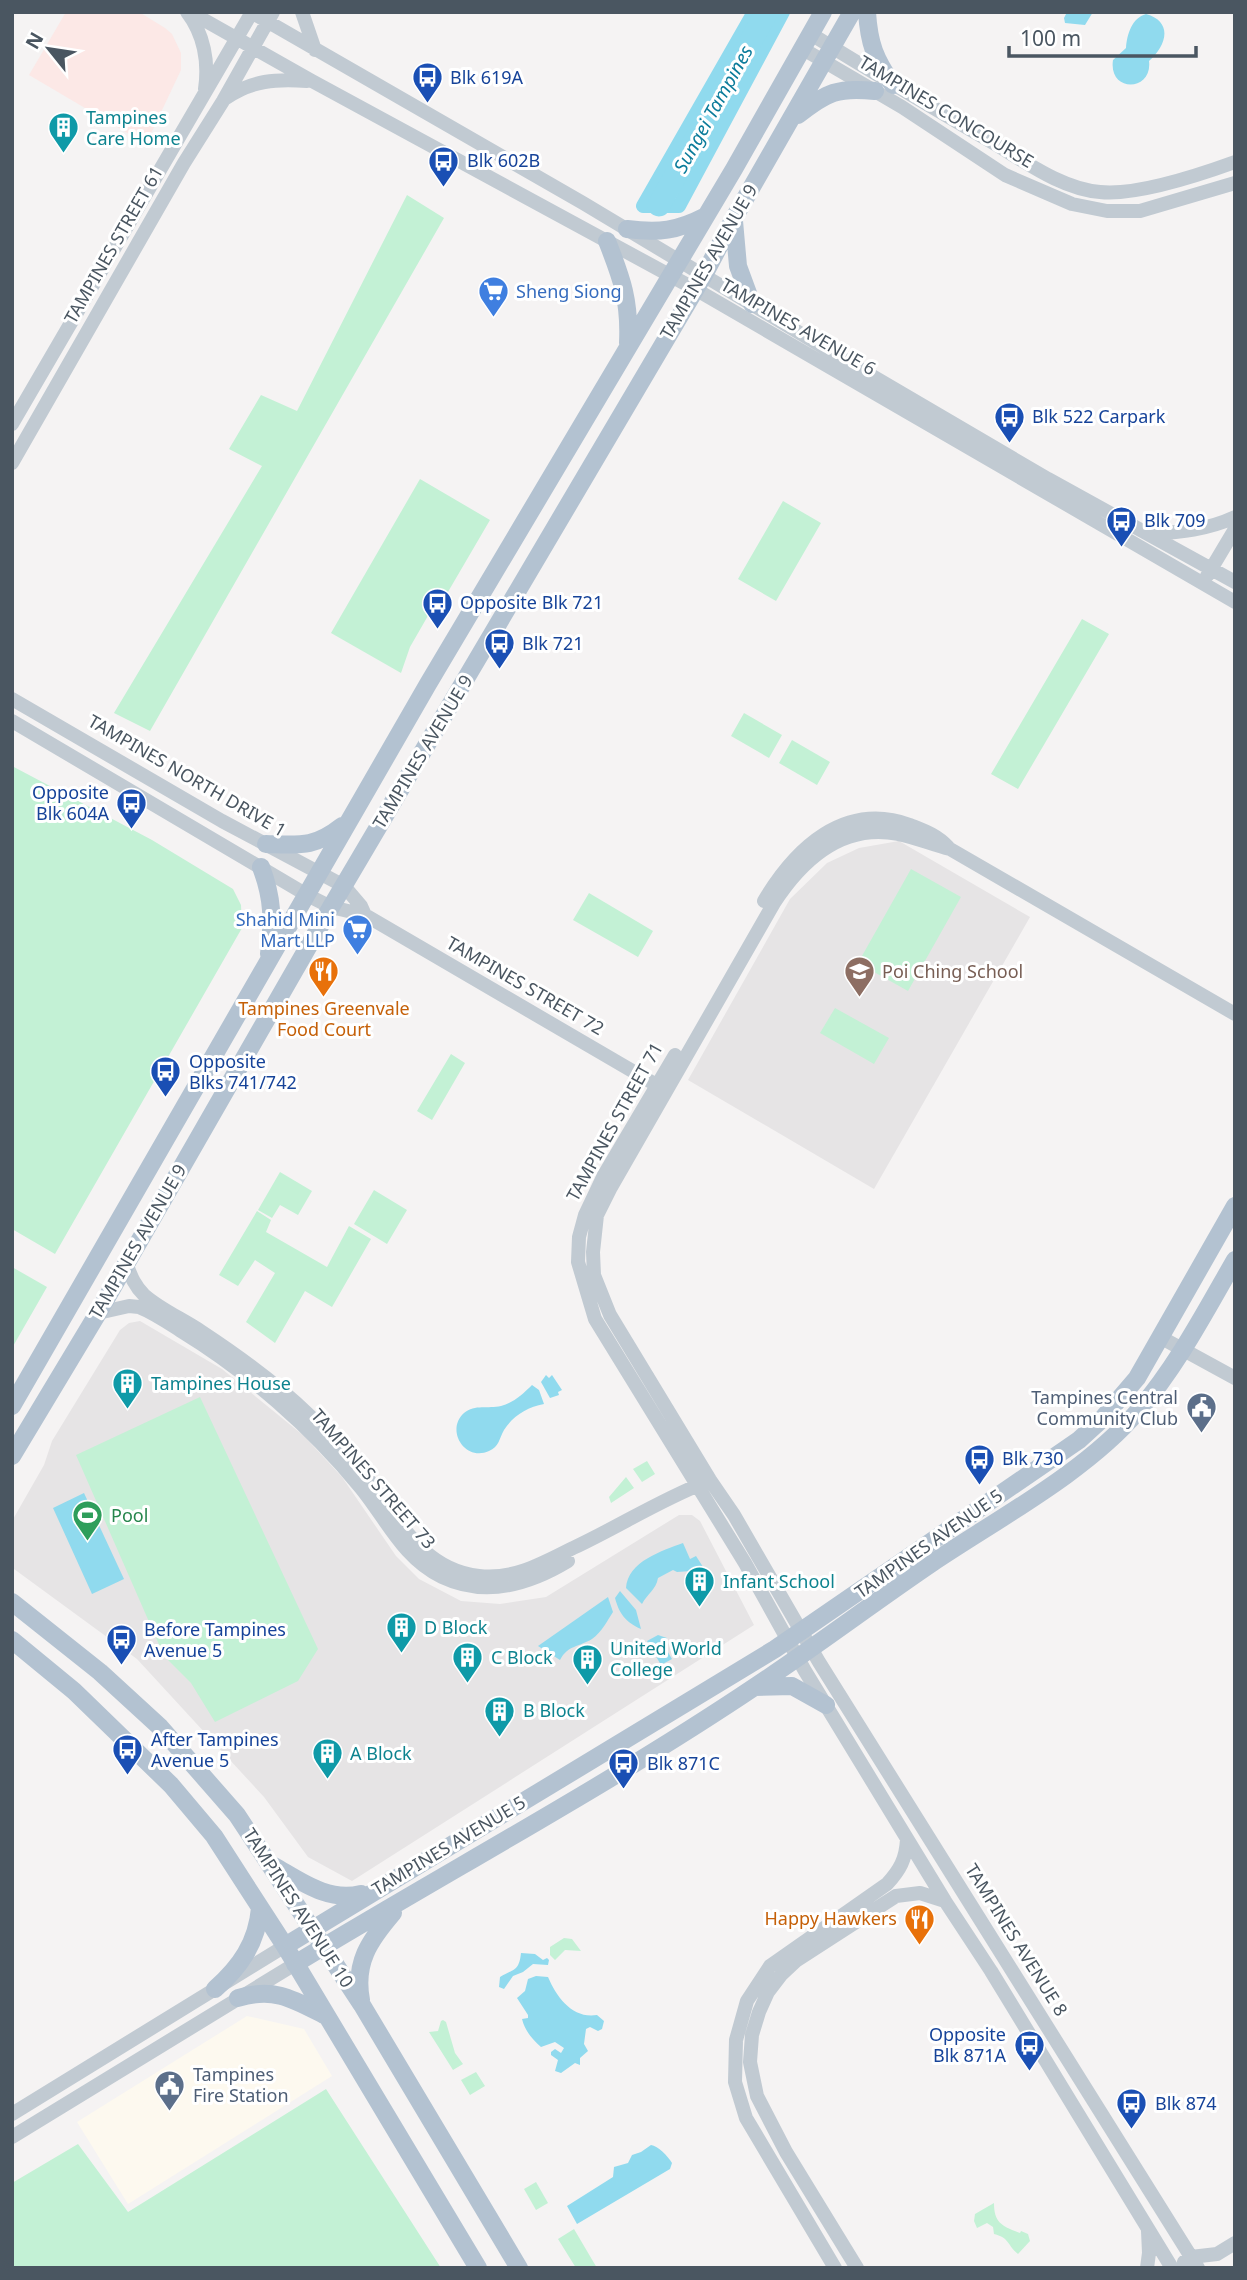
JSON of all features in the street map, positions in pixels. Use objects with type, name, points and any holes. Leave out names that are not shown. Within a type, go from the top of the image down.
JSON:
[{"type":"main road","name":"TAMPINES AVENUE 9","points":[[12,1406],[350,819],[706,216],[823,12]]},
{"type":"main road","name":"TAMPINES AVENUE 9","points":[[12,1456],[98,1313],[331,906],[700,282],[852,12]]},
{"type":"main road","points":[[867,12],[869,41],[875,57],[893,85]]},
{"type":"main road","points":[[792,119],[823,95],[857,89],[875,92]]},
{"type":"main road","points":[[627,229],[660,232],[686,226],[706,216]]},
{"type":"main road","points":[[734,218],[738,266],[752,304]]},
{"type":"main road","points":[[607,241],[622,280],[629,312],[628,346]]},
{"type":"main road","points":[[266,844],[314,844],[350,819]]},
{"type":"main road","points":[[261,867],[270,889],[273,919],[268,964]]},
{"type":"main road","name":"TAMPINES AVENUE 5","points":[[285,1946],[640,1733],[794,1636],[1079,1440],[1123,1397],[1235,1206]]},
{"type":"main road","name":"TAMPINES AVENUE 5","points":[[295,1964],[557,1810],[755,1687],[1098,1451],[1138,1412],[1183,1350],[1235,1260]]},
{"type":"main road","name":"TAMPINES AVENUE 10","points":[[12,1602],[100,1672],[160,1727],[237,1815],[362,2005],[519,2268]]},
{"type":"main road","name":"TAMPINES AVENUE 10","points":[[12,1640],[74,1691],[171,1785],[214,1836],[285,1946],[478,2268]]},
{"type":"main road","points":[[755,1687],[792,1686],[826,1705]]},
{"type":"main road","points":[[271,1865],[336,1897],[373,1891]]},
{"type":"main road","points":[[362,2005],[358,1983],[359,1968],[376,1932],[405,1900]]},
{"type":"main road","points":[[215,1989],[242,1961],[256,1933],[260,1908]]},
{"type":"main road","points":[[238,1998],[258,1992],[284,1996],[324,2015]]},
{"type":"street","name":"TAMPINES AVENUE 6","points":[[189,12],[607,241],[674,267],[1122,539],[1235,603]]},
{"type":"street","points":[[189,12],[202,39],[207,74],[204,94]]},
{"type":"street","name":"TAMPINES AVENUE 6","points":[[252,12],[270,17],[315,50],[627,229],[674,267]]},
{"type":"street","name":"TAMPINES STREET 61","points":[[12,424],[252,12]]},
{"type":"street","points":[[302,12],[315,50]]},
{"type":"street","name":"TAMPINES STREET 61","points":[[12,463],[270,17]]},
{"type":"street","name":"TAMPINES CONCOURSE","points":[[807,42],[893,85],[1058,179],[1084,189],[1101,192],[1146,189],[1232,163]]},
{"type":"street","name":"TAMPINES CONCOURSE","points":[[828,54],[875,92],[965,146],[1005,174],[1072,204],[1107,211],[1140,211],[1235,183]]},
{"type":"street","points":[[223,101],[255,83],[284,79],[312,81]]},
{"type":"street","name":"TAMPINES AVENUE 6","points":[[700,282],[752,304],[1048,479],[1212,568],[1233,576]]},
{"type":"street","points":[[1149,534],[1191,532],[1216,526],[1235,517]]},
{"type":"street","points":[[1203,584],[1235,530]]},
{"type":"street","points":[[1220,594],[1233,576]]},
{"type":"street","name":"TAMPINES NORTH DRIVE 1","points":[[12,699],[222,821],[344,886]]},
{"type":"street","points":[[12,721],[307,895],[331,906]]},
{"type":"street","name":"TAMPINES STREET 71","points":[[794,1636],[734,1515],[704,1482],[610,1315],[594,1275],[593,1252],[597,1215],[662,1088],[790,878],[828,846],[872,831],[900,834],[950,849],[1235,1014]]},
{"type":"street","name":"TAMPINES STREET 72","points":[[344,886],[361,905],[365,915]]},
{"type":"street","name":"TAMPINES STREET 72","points":[[331,906],[365,915],[662,1088]]},
{"type":"street","name":"TAMPINES STREET 73","points":[[126,1263],[133,1282],[143,1294],[266,1376],[310,1416],[370,1482],[414,1543],[439,1562],[462,1572],[479,1576],[511,1574],[531,1569],[704,1482]]},
{"type":"street","name":"TAMPINES STREET 73","points":[[98,1313],[129,1306],[139,1307],[216,1354],[302,1424],[361,1488],[405,1550],[441,1577],[477,1588],[514,1586],[560,1566],[578,1555],[595,1539]]},
{"type":"street","points":[[1160,1337],[1235,1378]]},
{"type":"street","name":"TAMPINES AVENUE 8","points":[[794,1636],[1195,2262]]},
{"type":"street","name":"TAMPINES AVENUE 8","points":[[804,1653],[826,1705],[1173,2268]]},
{"type":"street","points":[[857,2268],[786,2152],[757,2096],[750,2062],[752,2035],[759,2012],[781,1975],[864,1909],[899,1871],[906,1855],[907,1838]]},
{"type":"street","points":[[835,2268],[746,2118],[735,2082],[734,2059],[736,2040],[747,2001],[770,1966],[864,1909],[896,1896],[920,1893],[945,1901]]},
{"type":"street","points":[[12,2114],[285,1946]]},
{"type":"street","points":[[12,2137],[295,1964]]},
{"type":"street","points":[[1147,2227],[1147,2268]]},
{"type":"street","points":[[1173,2268],[1217,2254],[1235,2243]]},
{"type":"street","points":[[1207,2268],[1217,2254]]},
{"type":"shaded area","points":[[66,12],[139,12],[172,34],[181,53],[181,70],[146,144],[29,75]]},
{"type":"shaded area","name":"Poi Ching School","points":[[899,841],[1030,917],[874,1189],[688,1080],[790,899],[827,863],[859,848]]},
{"type":"shaded area","points":[[140,1321],[222,1369],[304,1436],[342,1477],[396,1556],[419,1579],[461,1601],[500,1604],[546,1597],[679,1515],[692,1515],[700,1521],[754,1625],[352,1881],[308,1857],[264,1797],[137,1659],[14,1569],[12,1521],[44,1465],[52,1441],[120,1330],[129,1323]]},
{"type":"shaded area","name":"Tampines Fire Station","points":[[247,2016],[304,2029],[332,2076],[128,2204],[77,2122]]},
{"type":"green space","points":[[407,195],[444,218],[150,731],[114,713],[262,466],[229,449],[261,395],[297,411]]},
{"type":"green space","points":[[420,479],[490,520],[445,597],[429,614],[410,647],[401,673],[331,633]]},
{"type":"green space","points":[[783,501],[821,523],[776,601],[738,579]]},
{"type":"green space","points":[[1082,619],[1109,634],[1018,789],[991,774]]},
{"type":"green space","points":[[744,713],[782,735],[769,758],[731,736]]},
{"type":"green space","points":[[792,740],[830,762],[817,785],[779,763]]},
{"type":"green space","points":[[12,766],[152,840],[233,889],[241,905],[242,928],[55,1254],[12,1229]]},
{"type":"green space","points":[[911,869],[961,897],[908,991],[858,963]]},
{"type":"green space","points":[[589,893],[653,931],[638,957],[573,920]]},
{"type":"green space","points":[[835,1008],[889,1038],[874,1064],[820,1033]]},
{"type":"green space","points":[[451,1054],[465,1063],[432,1120],[417,1111]]},
{"type":"green space","points":[[280,1172],[312,1191],[298,1215],[280,1205],[272,1218],[258,1210]]},
{"type":"green space","points":[[374,1190],[407,1210],[387,1244],[354,1224]]},
{"type":"green space","points":[[257,1211],[271,1220],[266,1232],[327,1267],[349,1226],[371,1239],[332,1307],[305,1291],[275,1343],[246,1322],[275,1273],[255,1260],[238,1286],[219,1275]]},
{"type":"green space","points":[[12,1267],[47,1287],[12,1348]]},
{"type":"green space","points":[[200,1397],[318,1649],[298,1681],[215,1722],[191,1683],[164,1656],[76,1455]]},
{"type":"green space","points":[[647,1461],[655,1474],[642,1482],[633,1469]]},
{"type":"green space","points":[[626,1477],[634,1488],[611,1503],[609,1497]]},
{"type":"green space","points":[[564,1938],[572,1939],[581,1951],[565,1950],[555,1960],[550,1955],[550,1947]]},
{"type":"green space","points":[[443,2020],[446,2022],[455,2053],[463,2064],[453,2070],[429,2032],[438,2031]]},
{"type":"green space","points":[[476,2072],[485,2086],[470,2095],[461,2080]]},
{"type":"green space","points":[[326,2089],[441,2268],[12,2268],[12,2183],[78,2144],[128,2212]]},
{"type":"green space","points":[[536,2182],[548,2203],[536,2210],[524,2189]]},
{"type":"green space","points":[[994,2203],[1000,2223],[1014,2231],[1028,2234],[1030,2241],[1018,2254],[1006,2240],[994,2234],[993,2227],[987,2223],[977,2228],[975,2214]]},
{"type":"green space","points":[[574,2229],[597,2268],[576,2268],[558,2239]]},
{"type":"water","points":[[1067,12],[1093,12],[1085,25],[1065,23]]},
{"type":"water","points":[[1146,14],[1161,23],[1164,28],[1163,42],[1149,61],[1144,79],[1138,83],[1123,83],[1113,71],[1113,60],[1126,48],[1134,23]]},
{"type":"water","points":[[546,1375],[549,1378],[552,1375],[562,1390],[558,1392],[559,1395],[550,1398],[541,1382]]},
{"type":"water","points":[[532,1385],[539,1390],[544,1404],[516,1416],[495,1447],[480,1453],[472,1452],[460,1442],[457,1428],[464,1413],[482,1407],[505,1405],[518,1398]]},
{"type":"water","name":"Pool","points":[[84,1493],[124,1579],[92,1594],[53,1508]]},
{"type":"water","points":[[683,1543],[690,1559],[696,1556],[705,1570],[673,1570],[658,1578],[642,1604],[626,1588],[633,1571],[647,1558]]},
{"type":"water","points":[[620,1591],[636,1610],[641,1629],[621,1613],[615,1598]]},
{"type":"water","points":[[608,1597],[613,1612],[592,1639],[570,1649],[560,1660],[538,1646]]},
{"type":"water","points":[[658,1635],[667,1638],[665,1647],[672,1659],[661,1665],[647,1641]]},
{"type":"water","points":[[521,1953],[535,1954],[543,1960],[547,1958],[548,1965],[533,1964],[513,1976],[504,1989],[499,1987],[500,1977],[517,1967]]},
{"type":"water","points":[[536,1976],[548,1977],[561,1999],[573,2010],[580,2014],[597,2015],[604,2021],[602,2029],[598,2031],[590,2027],[586,2029],[584,2044],[588,2051],[580,2058],[580,2065],[575,2063],[561,2073],[555,2071],[558,2060],[551,2052],[555,2049],[561,2053],[564,2048],[555,2042],[541,2047],[529,2035],[522,2019],[528,2018],[528,2015],[517,1998],[525,1991],[528,1979]]},
{"type":"water","points":[[651,2145],[668,2157],[672,2163],[670,2169],[577,2224],[567,2206],[613,2177],[614,2167],[628,2163],[632,2155]]},
{"type":"waterway","name":"Sungei Tampines","points":[[754,12],[643,206],[679,206],[783,12]]},
{"type":"waterway","name":"Sungei Tampines","points":[[659,205],[767,12]]},
{"type":"place","name":"Blk 619A","points":[[427,105]]},
{"type":"place","name":"Tampines Care Home","points":[[63,155]]},
{"type":"place","name":"Blk 602B","points":[[444,188]]},
{"type":"place","name":"Sheng Siong","points":[[493,319]]},
{"type":"place","name":"Blk 522 Carpark","points":[[1009,444]]},
{"type":"place","name":"Blk 709","points":[[1121,548]]},
{"type":"place","name":"Opposite Blk 721","points":[[437,630]]},
{"type":"place","name":"Blk 721","points":[[499,671]]},
{"type":"place","name":"Opposite Blk 604A","points":[[132,830]]},
{"type":"place","name":"Shahid Mini Mart LLP","points":[[358,957]]},
{"type":"place","name":"Tampines Greenvale Food Court","points":[[324,998]]},
{"type":"place","name":"Poi Ching School","points":[[859,999]]},
{"type":"place","name":"Opposite Blks 741/742","points":[[166,1099]]},
{"type":"place","name":"Tampines House","points":[[128,1411]]},
{"type":"place","name":"Tampines Central Community Club","points":[[1201,1435]]},
{"type":"place","name":"Blk 730","points":[[979,1486]]},
{"type":"place","name":"Pool","points":[[88,1543]]},
{"type":"place","name":"Infant School","points":[[700,1609]]},
{"type":"place","name":"D Block","points":[[401,1655]]},
{"type":"place","name":"Before Tampines Avenue 5","points":[[121,1667]]},
{"type":"place","name":"C Block","points":[[468,1685]]},
{"type":"place","name":"United World College","points":[[587,1686]]},
{"type":"place","name":"B Block","points":[[500,1738]]},
{"type":"place","name":"After Tampines Avenue 5","points":[[128,1777]]},
{"type":"place","name":"A Block","points":[[327,1781]]},
{"type":"place","name":"Blk 871C","points":[[624,1791]]},
{"type":"place","name":"Happy Hawkers","points":[[920,1946]]},
{"type":"place","name":"Opposite Blk 871A","points":[[1029,2072]]},
{"type":"place","name":"Tampines Fire Station","points":[[170,2112]]},
{"type":"place","name":"Blk 874","points":[[1132,2131]]}]
